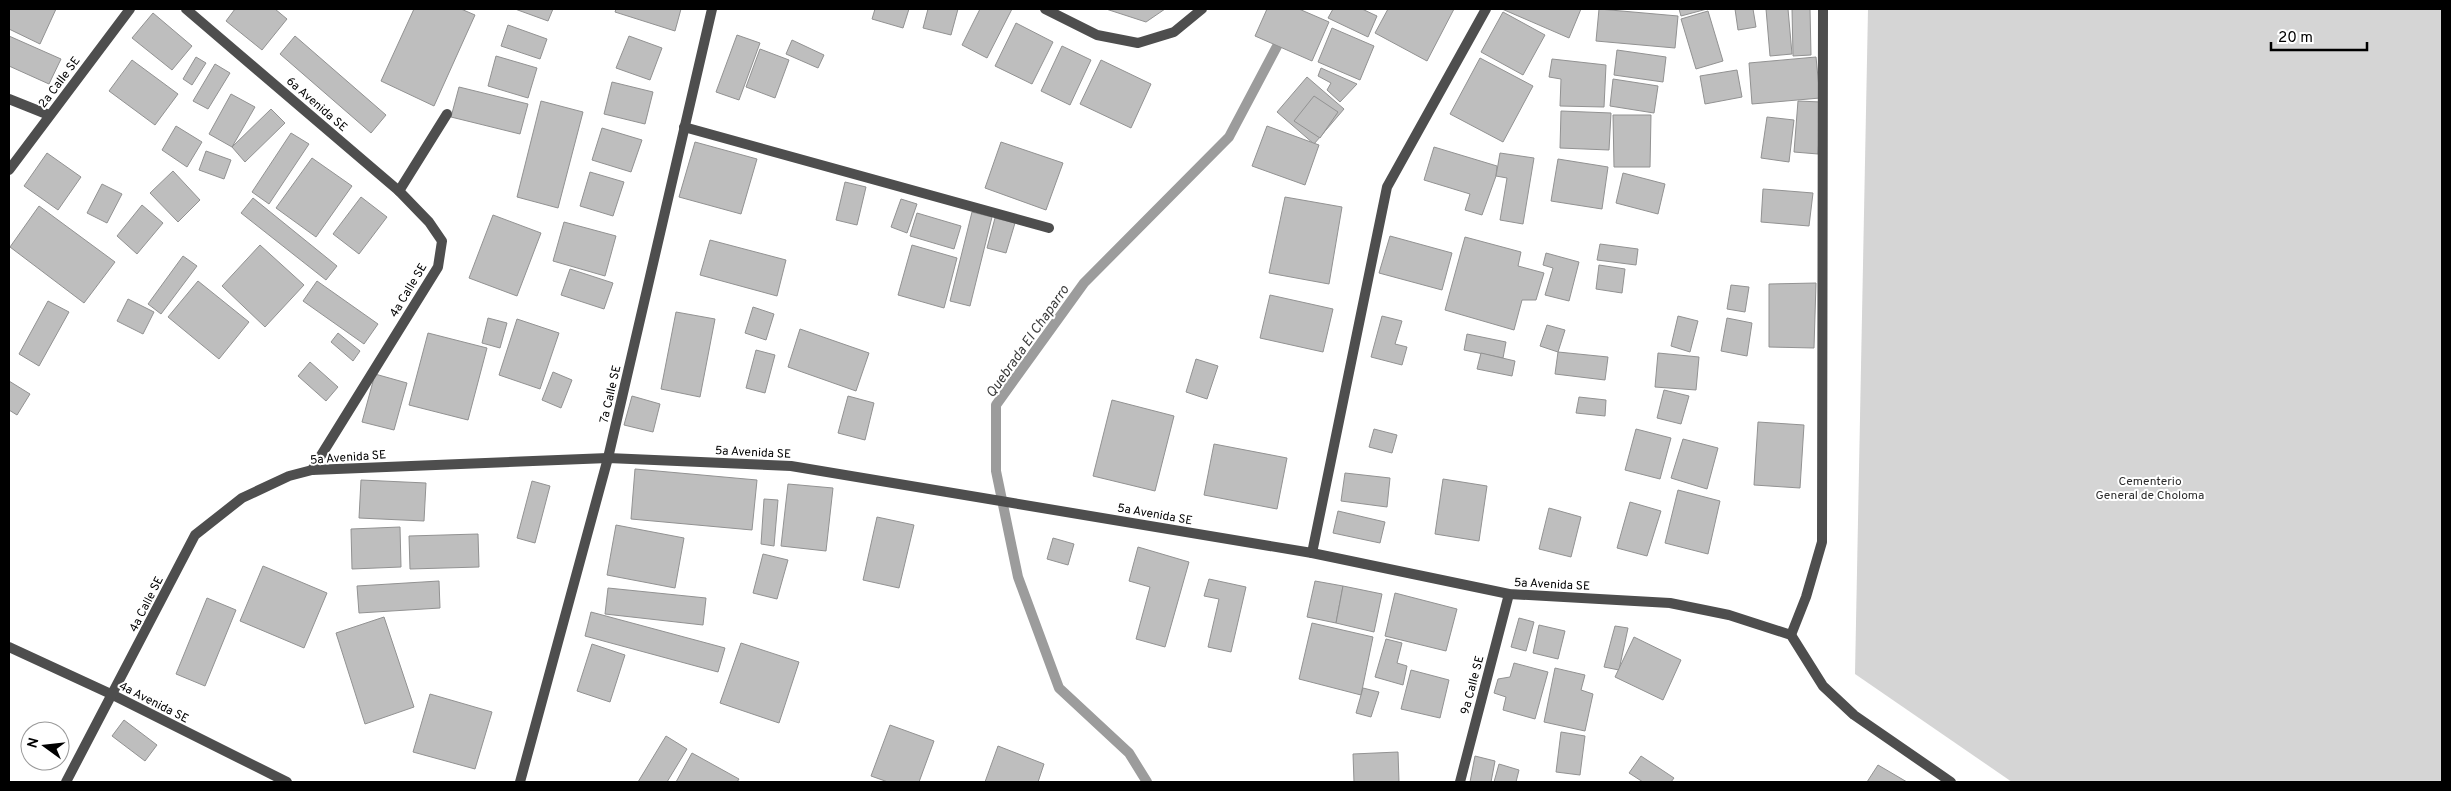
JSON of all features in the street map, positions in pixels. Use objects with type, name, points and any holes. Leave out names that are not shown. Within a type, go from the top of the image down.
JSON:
[{"type":"street","name":"2a Calle SE","points":[[9,170],[130,9]]},
{"type":"street","name":"6a Avenida SE","points":[[186,9],[399,191],[429,222]]},
{"type":"street","name":"7a Calle SE","points":[[520,782],[608,458],[712,9]]},
{"type":"street","points":[[1045,9],[1066,14],[1097,35],[1138,43],[1174,32],[1202,9]]},
{"type":"street","points":[[1312,553],[1387,187],[1486,9]]},
{"type":"street","points":[[1823,9],[1822,542],[1806,597],[1791,635],[1823,686],[1854,715],[1951,782]]},
{"type":"street","points":[[9,99],[49,115]]},
{"type":"street","points":[[399,191],[447,114]]},
{"type":"street","points":[[684,127],[1049,228]]},
{"type":"street","name":"4a Calle SE","points":[[312,470],[438,267],[442,241],[429,222]]},
{"type":"street","name":"5a Avenida SE","points":[[289,476],[312,470],[608,458],[790,466],[1312,553],[1509,594],[1670,603],[1729,615],[1791,635]]},
{"type":"street","name":"4a Calle SE","points":[[66,782],[195,535],[242,498],[289,476]]},
{"type":"street","name":"9a Calle SE","points":[[1460,782],[1509,594]]},
{"type":"street","name":"4a Avenida SE","points":[[9,647],[112,695],[287,782]]},
{"type":"green space","name":"Cementerio General de Choloma","points":[[1868,9],[2442,9],[2442,782],[2012,782],[1855,674]]},
{"type":"building","points":[[9,9],[56,9],[40,44],[9,29]]},
{"type":"building","points":[[235,9],[275,9],[287,19],[262,50],[226,21]]},
{"type":"building","points":[[414,9],[461,9],[475,15],[434,106],[381,81]]},
{"type":"building","points":[[515,9],[553,9],[548,21]]},
{"type":"building","points":[[616,9],[681,9],[675,31],[615,12]]},
{"type":"building","points":[[875,9],[909,9],[903,28],[872,19]]},
{"type":"building","points":[[928,9],[958,9],[951,35],[923,28]]},
{"type":"building","points":[[980,9],[1012,9],[987,58],[962,45]]},
{"type":"building","points":[[1106,9],[1165,9],[1146,22]]},
{"type":"building","points":[[1267,9],[1299,9],[1329,22],[1312,61],[1255,36]]},
{"type":"building","points":[[1333,9],[1362,9],[1377,16],[1368,37],[1328,18]]},
{"type":"building","points":[[1388,9],[1454,9],[1427,61],[1375,33]]},
{"type":"building","points":[[1502,9],[1581,9],[1569,38]]},
{"type":"building","points":[[1599,9],[1678,16],[1675,48],[1596,41]]},
{"type":"building","points":[[1679,9],[1707,9],[1681,16]]},
{"type":"building","points":[[1735,9],[1753,9],[1756,27],[1738,30]]},
{"type":"building","points":[[1766,9],[1788,9],[1792,54],[1770,56]]},
{"type":"building","points":[[1792,9],[1810,9],[1811,55],[1793,56]]},
{"type":"building","points":[[1708,11],[1723,61],[1696,69],[1681,19]]},
{"type":"building","points":[[1503,12],[1545,35],[1523,75],[1481,52]]},
{"type":"building","points":[[153,13],[192,46],[172,70],[132,38]]},
{"type":"building","points":[[1016,23],[1053,42],[1032,84],[995,66]]},
{"type":"building","points":[[508,25],[547,39],[540,59],[501,46]]},
{"type":"building","points":[[1332,28],[1374,46],[1360,80],[1318,62]]},
{"type":"building","points":[[737,35],[760,43],[739,100],[716,92]]},
{"type":"building","points":[[9,36],[61,59],[49,84],[9,66]]},
{"type":"building","points":[[295,36],[386,115],[371,133],[280,54]]},
{"type":"building","points":[[629,36],[662,48],[650,80],[616,68]]},
{"type":"building","points":[[792,40],[824,55],[818,68],[786,54]]},
{"type":"building","points":[[1062,46],[1091,60],[1070,105],[1041,91]]},
{"type":"building","points":[[760,49],[789,60],[775,98],[746,87]]},
{"type":"building","points":[[1617,50],[1666,57],[1663,82],[1614,75]]},
{"type":"building","points":[[496,56],[537,68],[528,98],[488,86]]},
{"type":"building","points":[[196,57],[206,63],[192,85],[183,79]]},
{"type":"building","points":[[1816,57],[1820,98],[1752,104],[1749,63]]},
{"type":"building","points":[[1480,58],[1533,86],[1503,142],[1450,114]]},
{"type":"building","points":[[1552,59],[1606,65],[1604,107],[1560,106],[1561,79],[1549,77]]},
{"type":"building","points":[[132,60],[178,94],[155,125],[109,91]]},
{"type":"building","points":[[1101,60],[1151,84],[1131,128],[1080,104]]},
{"type":"building","points":[[215,64],[230,73],[208,109],[193,101]]},
{"type":"building","points":[[1321,68],[1357,84],[1340,102],[1327,90],[1331,83],[1318,76]]},
{"type":"building","points":[[1737,70],[1742,97],[1705,104],[1700,76]]},
{"type":"building","points":[[1307,77],[1344,109],[1314,144],[1277,112]]},
{"type":"building","points":[[1613,79],[1658,86],[1654,113],[1610,106]]},
{"type":"building","points":[[612,82],[653,92],[645,124],[604,114]]},
{"type":"building","points":[[459,87],[528,104],[520,134],[451,117]]},
{"type":"building","points":[[231,94],[255,107],[232,147],[209,134]]},
{"type":"building","points":[[1314,96],[1338,112],[1320,138],[1294,121]]},
{"type":"building","points":[[541,101],[583,112],[558,208],[517,197]]},
{"type":"building","points":[[1798,101],[1821,102],[1818,154],[1794,152]]},
{"type":"building","points":[[271,109],[285,123],[245,162],[232,147]]},
{"type":"building","points":[[1561,111],[1611,113],[1609,150],[1560,148]]},
{"type":"building","points":[[1613,115],[1651,115],[1650,167],[1614,167]]},
{"type":"building","points":[[1767,117],[1794,120],[1789,162],[1761,158]]},
{"type":"building","points":[[176,126],[202,142],[187,167],[162,150]]},
{"type":"building","points":[[1267,126],[1319,145],[1305,185],[1252,166]]},
{"type":"building","points":[[602,128],[642,140],[631,172],[592,160]]},
{"type":"building","points":[[291,133],[309,144],[269,204],[252,192]]},
{"type":"building","points":[[695,142],[757,159],[741,214],[679,197]]},
{"type":"building","points":[[1001,142],[1063,163],[1046,210],[985,188]]},
{"type":"building","points":[[1434,147],[1497,166],[1496,176],[1482,215],[1465,210],[1470,194],[1424,180]]},
{"type":"building","points":[[206,151],[231,160],[224,179],[199,170]]},
{"type":"building","points":[[47,153],[81,177],[58,210],[24,186]]},
{"type":"building","points":[[1500,153],[1534,158],[1523,224],[1500,220],[1507,178],[1496,176]]},
{"type":"building","points":[[312,158],[352,186],[316,237],[276,208]]},
{"type":"building","points":[[1558,159],[1608,167],[1602,209],[1551,201]]},
{"type":"building","points":[[173,171],[200,200],[178,222],[150,193]]},
{"type":"building","points":[[590,172],[624,182],[613,216],[580,206]]},
{"type":"building","points":[[1623,173],[1665,184],[1658,214],[1616,203]]},
{"type":"building","points":[[845,182],[866,187],[857,225],[836,220]]},
{"type":"building","points":[[102,184],[122,194],[107,223],[87,213]]},
{"type":"building","points":[[1763,189],[1813,193],[1809,226],[1761,222]]},
{"type":"building","points":[[361,197],[387,217],[359,254],[333,234]]},
{"type":"building","points":[[1285,197],[1342,207],[1329,284],[1269,273]]},
{"type":"building","points":[[253,198],[337,266],[326,280],[241,213]]},
{"type":"building","points":[[901,199],[917,204],[907,233],[891,227]]},
{"type":"building","points":[[142,205],[163,223],[137,254],[117,236]]},
{"type":"building","points":[[39,206],[115,262],[84,303],[10,247]]},
{"type":"building","points":[[972,212],[992,217],[970,306],[950,301]]},
{"type":"building","points":[[917,213],[961,226],[954,249],[910,236]]},
{"type":"building","points":[[493,215],[541,233],[517,296],[469,278]]},
{"type":"building","points":[[995,218],[1015,223],[1006,253],[987,248]]},
{"type":"building","points":[[564,222],[616,236],[605,276],[553,261]]},
{"type":"building","points":[[1390,236],[1452,253],[1442,290],[1379,273]]},
{"type":"building","points":[[1465,237],[1521,252],[1518,266],[1544,273],[1536,300],[1522,300],[1514,330],[1445,310]]},
{"type":"building","points":[[710,240],[786,260],[777,296],[700,275]]},
{"type":"building","points":[[1600,244],[1638,249],[1636,265],[1597,260]]},
{"type":"building","points":[[260,245],[304,285],[265,327],[222,286]]},
{"type":"building","points":[[912,245],[957,258],[944,308],[898,295]]},
{"type":"building","points":[[1546,253],[1579,262],[1569,301],[1545,295],[1553,268],[1543,265]]},
{"type":"building","points":[[183,256],[197,266],[161,314],[148,304]]},
{"type":"building","points":[[1599,265],[1625,269],[1622,293],[1596,289]]},
{"type":"building","points":[[570,269],[613,283],[604,309],[561,295]]},
{"type":"building","points":[[198,281],[249,322],[219,359],[168,317]]},
{"type":"building","points":[[317,281],[378,324],[364,344],[303,301]]},
{"type":"building","points":[[1816,283],[1814,348],[1769,347],[1769,284]]},
{"type":"building","points":[[1731,285],[1749,287],[1745,312],[1727,309]]},
{"type":"building","points":[[1270,295],[1333,309],[1323,352],[1260,338]]},
{"type":"building","points":[[128,299],[154,312],[143,334],[117,321]]},
{"type":"building","points":[[48,301],[69,312],[39,366],[19,354]]},
{"type":"building","points":[[753,307],[774,314],[766,340],[745,333]]},
{"type":"building","points":[[676,312],[715,319],[700,397],[661,389]]},
{"type":"building","points":[[1382,316],[1402,321],[1395,344],[1407,347],[1402,365],[1371,357]]},
{"type":"building","points":[[1678,316],[1698,321],[1690,352],[1671,346]]},
{"type":"building","points":[[488,318],[507,323],[500,348],[482,343]]},
{"type":"building","points":[[1727,318],[1752,323],[1747,356],[1721,351]]},
{"type":"building","points":[[517,319],[559,333],[540,389],[499,375]]},
{"type":"building","points":[[1547,325],[1565,330],[1558,352],[1540,346]]},
{"type":"building","points":[[800,329],[869,353],[856,391],[788,367]]},
{"type":"building","points":[[338,333],[360,351],[353,361],[331,342]]},
{"type":"building","points":[[428,333],[487,348],[468,420],[409,405]]},
{"type":"building","points":[[1467,334],[1506,342],[1503,358],[1464,350]]},
{"type":"building","points":[[756,350],[775,355],[765,393],[746,388]]},
{"type":"building","points":[[1558,352],[1608,357],[1605,380],[1555,374]]},
{"type":"building","points":[[1481,353],[1515,361],[1512,376],[1477,369]]},
{"type":"building","points":[[1658,353],[1699,357],[1696,390],[1655,387]]},
{"type":"building","points":[[1196,359],[1218,366],[1207,399],[1186,392]]},
{"type":"building","points":[[310,362],[338,387],[326,401],[298,376]]},
{"type":"building","points":[[553,372],[572,380],[561,408],[542,400]]},
{"type":"building","points":[[375,374],[407,383],[394,430],[362,422]]},
{"type":"building","points":[[9,381],[30,394],[17,415],[9,410]]},
{"type":"building","points":[[1664,390],[1689,396],[1681,424],[1657,418]]},
{"type":"building","points":[[632,396],[660,404],[653,432],[624,425]]},
{"type":"building","points":[[848,396],[874,403],[865,440],[838,433]]},
{"type":"building","points":[[1579,397],[1606,400],[1605,416],[1576,413]]},
{"type":"building","points":[[1112,400],[1174,416],[1155,491],[1093,476]]},
{"type":"building","points":[[1758,422],[1804,425],[1800,488],[1754,485]]},
{"type":"building","points":[[1374,429],[1397,435],[1392,453],[1369,447]]},
{"type":"building","points":[[1636,429],[1671,438],[1660,479],[1625,470]]},
{"type":"building","points":[[1683,439],[1718,448],[1707,489],[1671,478]]},
{"type":"building","points":[[1214,444],[1287,458],[1277,509],[1204,495]]},
{"type":"building","points":[[635,469],[757,480],[752,530],[631,519]]},
{"type":"building","points":[[1345,473],[1390,478],[1387,507],[1341,501]]},
{"type":"building","points":[[1443,479],[1487,486],[1479,541],[1435,534]]},
{"type":"building","points":[[361,480],[426,483],[424,521],[359,518]]},
{"type":"building","points":[[532,481],[550,486],[535,543],[517,538]]},
{"type":"building","points":[[788,484],[833,488],[826,551],[781,546]]},
{"type":"building","points":[[1678,490],[1720,501],[1708,554],[1665,543]]},
{"type":"building","points":[[764,499],[778,500],[774,546],[761,544]]},
{"type":"building","points":[[1630,502],[1661,511],[1647,556],[1617,548]]},
{"type":"building","points":[[1549,508],[1581,517],[1571,557],[1539,549]]},
{"type":"building","points":[[1338,511],[1385,522],[1380,543],[1333,533]]},
{"type":"building","points":[[877,517],[914,525],[899,588],[863,580]]},
{"type":"building","points":[[616,525],[684,538],[675,588],[607,575]]},
{"type":"building","points":[[400,527],[401,567],[352,569],[351,529]]},
{"type":"building","points":[[478,534],[479,567],[410,569],[409,536]]},
{"type":"building","points":[[1053,538],[1074,544],[1068,565],[1047,559]]},
{"type":"building","points":[[1138,547],[1189,562],[1165,647],[1136,639],[1150,587],[1129,581]]},
{"type":"building","points":[[763,554],[788,560],[777,599],[753,593]]},
{"type":"building","points":[[263,566],[327,593],[304,648],[240,621]]},
{"type":"building","points":[[1209,579],[1246,587],[1231,652],[1208,647],[1219,599],[1204,596]]},
{"type":"building","points":[[439,581],[440,608],[359,613],[357,586]]},
{"type":"building","points":[[1315,581],[1343,586],[1336,623],[1307,617]]},
{"type":"building","points":[[1343,586],[1382,594],[1374,632],[1336,623]]},
{"type":"building","points":[[608,588],[706,598],[703,625],[605,614]]},
{"type":"building","points":[[1395,593],[1457,609],[1446,651],[1385,636]]},
{"type":"building","points":[[207,598],[236,610],[205,686],[176,674]]},
{"type":"building","points":[[591,612],[725,648],[718,672],[585,636]]},
{"type":"building","points":[[384,617],[414,707],[365,724],[336,633]]},
{"type":"building","points":[[1519,618],[1534,622],[1526,651],[1511,647]]},
{"type":"building","points":[[1312,623],[1373,637],[1361,695],[1299,679]]},
{"type":"building","points":[[1539,625],[1565,631],[1558,659],[1533,653]]},
{"type":"building","points":[[1615,626],[1628,628],[1619,670],[1604,667]]},
{"type":"building","points":[[1634,637],[1681,660],[1663,700],[1615,677]]},
{"type":"building","points":[[1386,639],[1402,643],[1397,663],[1407,666],[1403,685],[1375,677]]},
{"type":"building","points":[[741,643],[799,662],[779,723],[720,703]]},
{"type":"building","points":[[592,644],[625,655],[610,702],[577,691]]},
{"type":"building","points":[[1514,663],[1548,672],[1535,719],[1503,710],[1506,697],[1494,693],[1498,679],[1510,677]]},
{"type":"building","points":[[1555,668],[1585,675],[1581,690],[1593,694],[1585,731],[1544,722]]},
{"type":"building","points":[[1411,670],[1449,680],[1440,718],[1401,709]]},
{"type":"building","points":[[1363,688],[1379,692],[1371,717],[1356,713]]},
{"type":"building","points":[[430,694],[492,712],[475,769],[413,752]]},
{"type":"building","points":[[124,720],[157,745],[145,761],[112,736]]},
{"type":"building","points":[[890,725],[934,741],[919,782],[888,782],[871,776]]},
{"type":"building","points":[[1561,732],[1585,736],[1580,775],[1556,772]]},
{"type":"building","points":[[666,736],[687,749],[667,782],[638,782]]},
{"type":"building","points":[[998,746],[1044,764],[1038,782],[985,782]]},
{"type":"building","points":[[1398,752],[1399,782],[1354,782],[1353,754]]},
{"type":"building","points":[[692,753],[739,779],[737,782],[676,782]]},
{"type":"building","points":[[1475,756],[1495,761],[1491,782],[1470,782]]},
{"type":"building","points":[[1641,756],[1674,778],[1671,782],[1643,782],[1629,773]]},
{"type":"building","points":[[1499,764],[1519,770],[1516,782],[1494,782]]},
{"type":"building","points":[[1878,765],[1907,782],[1867,782]]},
{"type":"waterway","name":"Quebrada El Chaparro","points":[[1147,782],[1129,753],[1059,688],[1018,577],[996,471],[996,405],[1084,283],[1229,137],[1283,35]]}]
